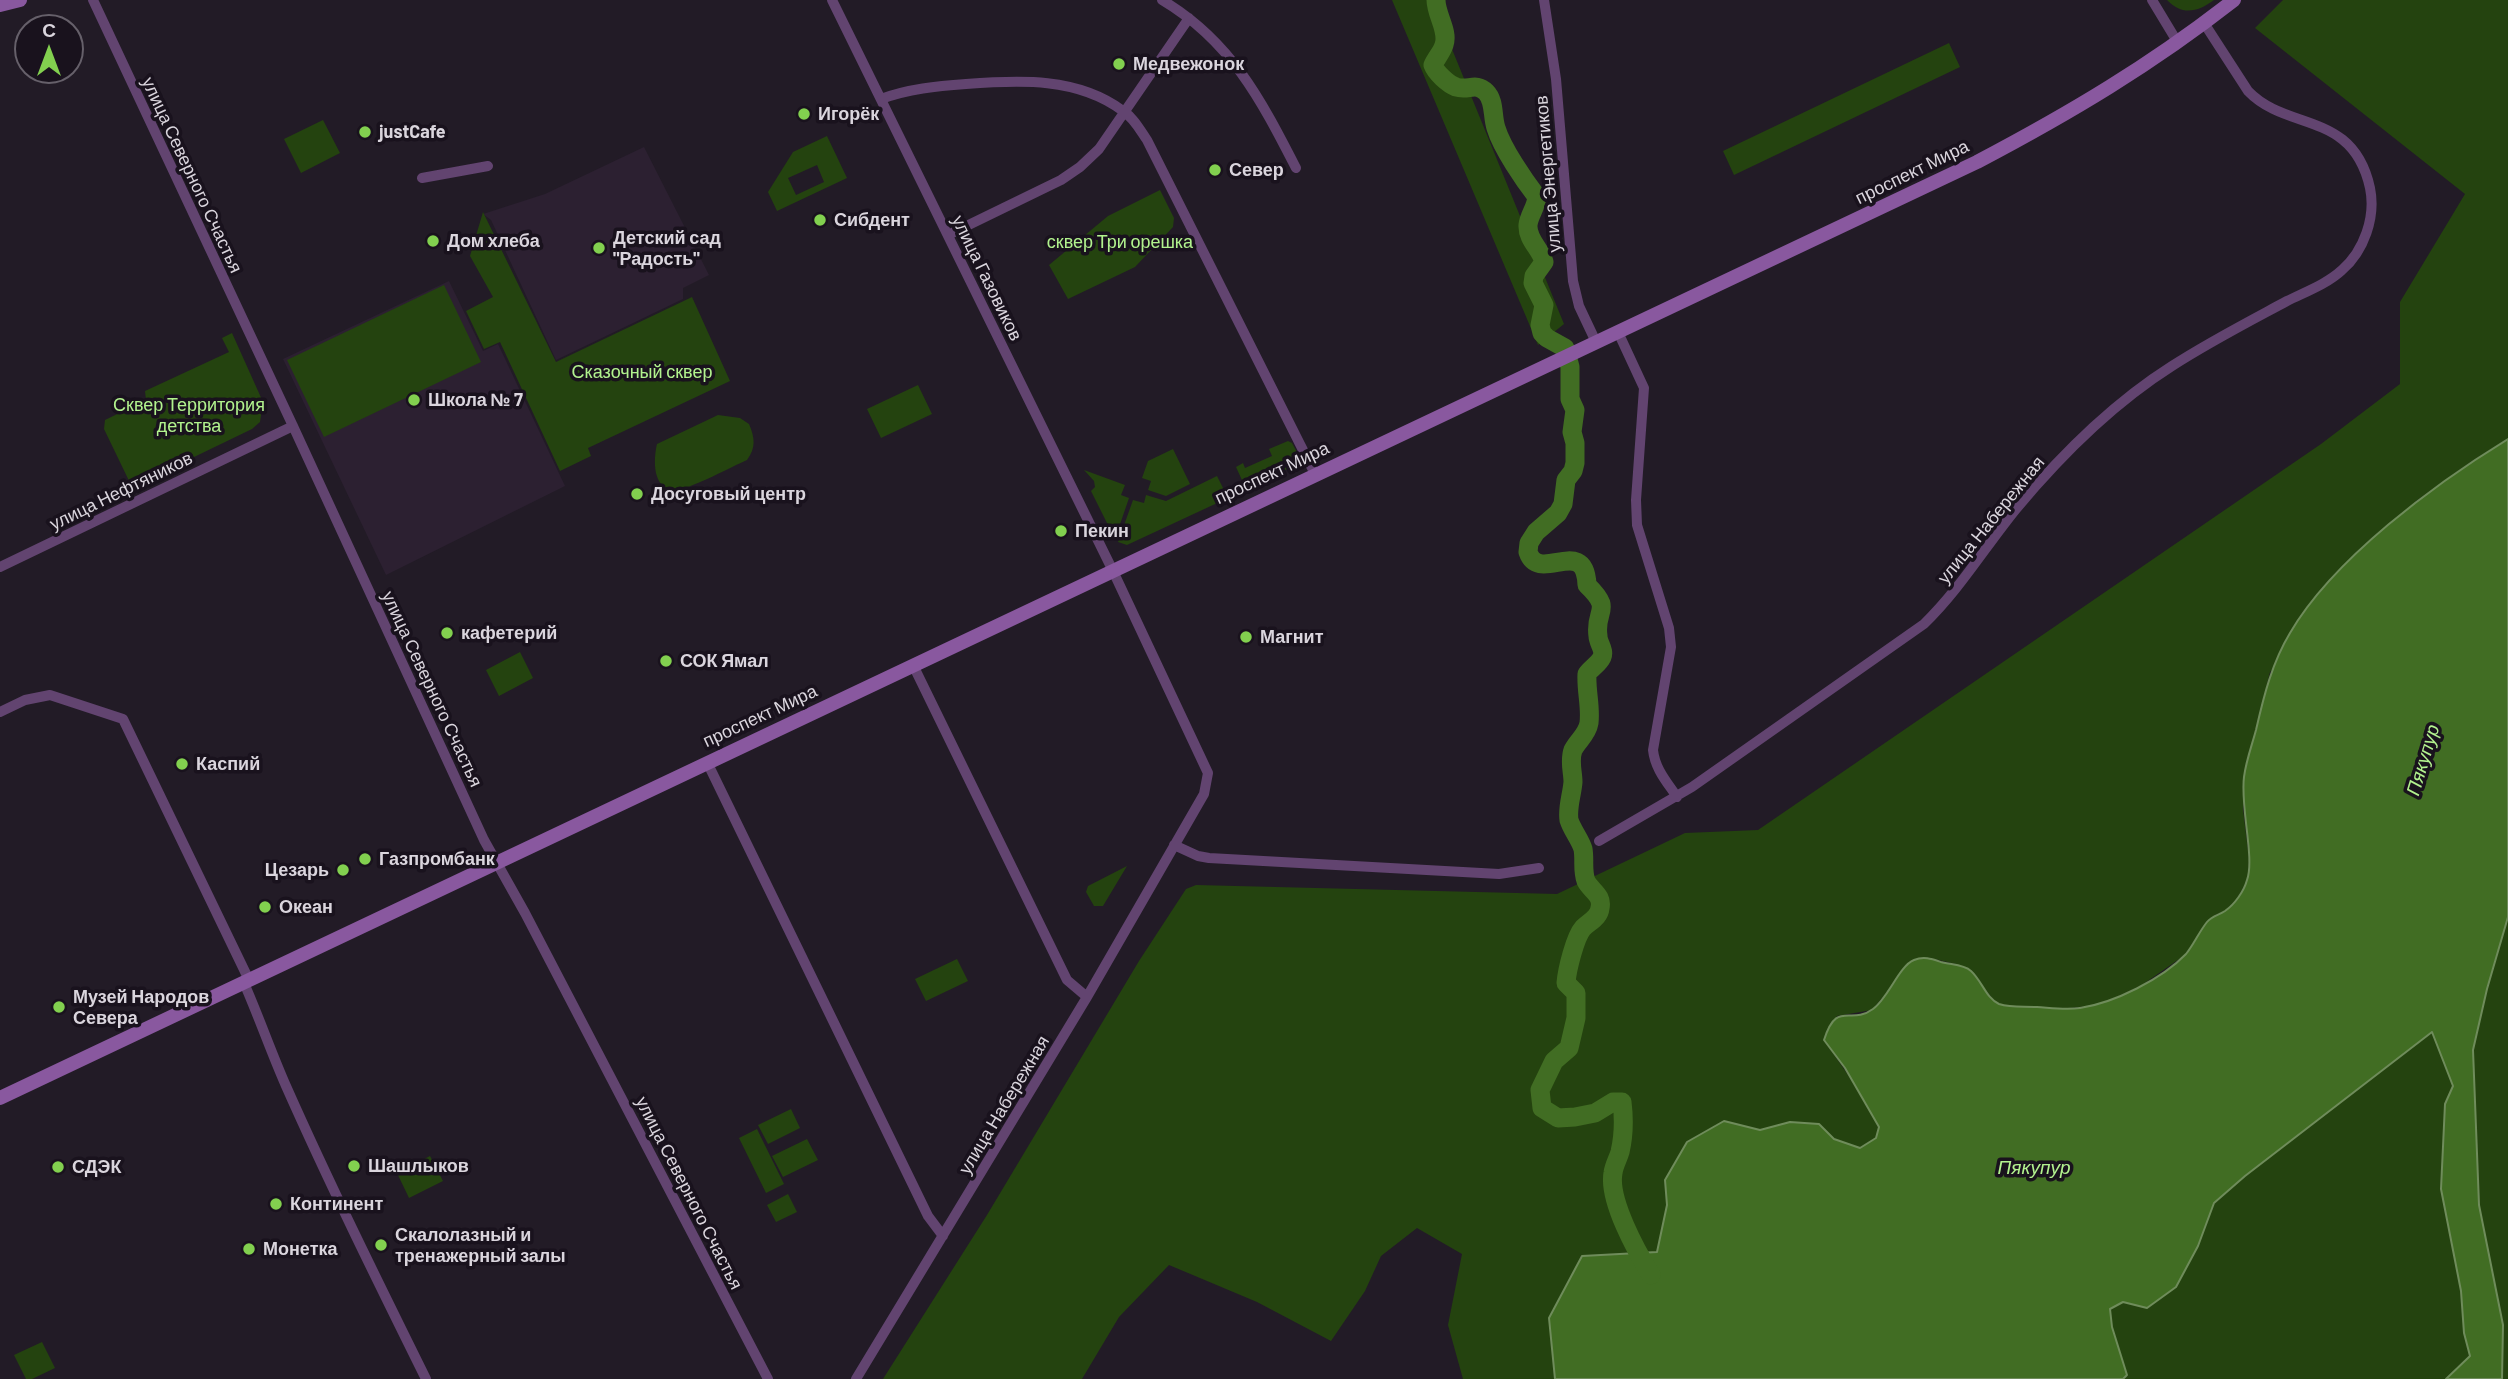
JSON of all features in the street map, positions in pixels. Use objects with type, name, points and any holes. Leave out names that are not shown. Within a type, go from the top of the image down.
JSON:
[{"type":"main road","points":[[0,5],[20,0]]},
{"type":"main road","name":"проспект Мира","points":[[0,1098],[1976,162],[2092,100],[2178,43],[2234,0]]},
{"type":"street","name":"улица Северного Счастья","points":[[93,0],[484,840],[768,1379]]},
{"type":"street","name":"улица Газовиков","points":[[832,0],[1113,571]]},
{"type":"street","points":[[1163,0],[1212,37],[1244,76],[1296,168]]},
{"type":"street","name":"улица Энергетиков","points":[[1545,0],[1556,79],[1573,281],[1592,345]]},
{"type":"street","points":[[2152,0],[2178,43]]},
{"type":"street","points":[[948,235],[1062,180],[1099,149],[1189,18]]},
{"type":"street","name":"улица Набережная","points":[[1599,841],[1677,797],[1924,624],[1955,591],[2048,472],[2115,408],[2171,366],[2230,331],[2325,282],[2342,271],[2352,260],[2367,233],[2372,202],[2370,187],[2355,154],[2332,132],[2318,124],[2257,100],[2248,91],[2204,23]]},
{"type":"street","points":[[881,99],[898,93],[952,85],[1037,81],[1086,92],[1126,112],[1147,140],[1315,474]]},
{"type":"street","points":[[422,178],[488,166]]},
{"type":"street","points":[[1618,332],[1644,388],[1636,500],[1637,525],[1669,628],[1671,647],[1653,758],[1677,797]]},
{"type":"street","name":"улица Нефтяников","points":[[0,567],[293,426]]},
{"type":"street","name":"улица Набережная","points":[[856,1379],[1087,997],[1204,794],[1208,773],[1113,571]]},
{"type":"street","points":[[913,665],[1067,980],[1087,997]]},
{"type":"street","points":[[0,712],[25,700],[50,695],[123,719],[247,981],[281,1073],[316,1151],[426,1379]]},
{"type":"street","points":[[707,762],[928,1216],[943,1236]]},
{"type":"street","points":[[1174,845],[1209,858],[1499,874],[1539,869]]},
{"type":"shaded area","name":"Детский сад \"Радость\"","points":[[644,147],[709,275],[683,288],[683,299],[556,360],[491,220],[483,214],[545,194]]},
{"type":"shaded area","name":"Школа № 7","points":[[449,281],[483,351],[498,344],[565,486],[386,575],[283,359]]},
{"type":"green space","points":[[1392,0],[1432,0],[1564,324],[1538,345]]},
{"type":"green space","points":[[2167,0],[2214,0],[2196,9],[2184,10]]},
{"type":"green space","points":[[2283,0],[2508,0],[2508,439],[2416,501],[2270,672],[2244,778],[2243,809],[2249,859],[2248,879],[2237,899],[2207,923],[2185,955],[2142,985],[2119,996],[2097,1005],[2062,1009],[2010,1007],[1996,1003],[1970,970],[1956,964],[1930,958],[1916,959],[1906,965],[1872,1010],[1837,1016],[1824,1040],[1870,1107],[1879,1127],[1876,1138],[1860,1148],[1834,1139],[1818,1124],[1790,1122],[1760,1130],[1724,1121],[1665,1180],[1667,1205],[1657,1252],[1581,1256],[1569,1285],[1561,1316],[1555,1379],[1463,1379],[1448,1325],[1462,1254],[1417,1228],[1381,1256],[1365,1291],[1331,1341],[1257,1302],[1169,1265],[1119,1317],[1082,1379],[883,1379],[987,1215],[1139,961],[1186,889],[1196,885],[1557,894],[1685,833],[1758,830],[2321,444],[2400,384],[2400,302],[2465,194],[2255,28]]},
{"type":"green space","points":[[1949,43],[1960,67],[1734,175],[1723,151]]},
{"type":"green space","points":[[323,120],[340,153],[301,173],[284,139]]},
{"type":"green space","points":[[827,136],[847,178],[777,211],[768,192],[793,152]],"holes":[[[817,165],[824,182],[796,195],[788,178]]]},
{"type":"green space","name":"сквер Три орешка","points":[[1160,190],[1174,218],[1173,227],[1135,267],[1068,299],[1049,265],[1108,216]]},
{"type":"green space","name":"Сказочный сквер","points":[[483,212],[556,362],[692,297],[730,381],[588,448],[591,456],[560,471],[500,342],[484,349],[466,311],[493,297],[470,256]]},
{"type":"green space","points":[[444,285],[481,362],[324,437],[287,360]]},
{"type":"green space","name":"Сквер Территория детства","points":[[232,333],[263,402],[260,422],[252,429],[132,487],[104,429],[105,420],[146,400],[145,391],[229,352],[222,338]]},
{"type":"green space","points":[[918,385],[932,414],[881,438],[867,409]]},
{"type":"green space","points":[[718,415],[740,418],[749,424],[754,443],[747,460],[680,489],[664,486],[656,475],[657,444]]},
{"type":"green space","points":[[1288,441],[1292,443],[1302,462],[1246,489],[1236,467],[1243,463],[1245,468],[1272,456],[1269,449]]},
{"type":"green space","points":[[1173,449],[1190,484],[1166,496],[1148,490],[1151,481],[1142,478],[1148,461]]},
{"type":"green space","points":[[1084,470],[1125,485],[1121,495],[1129,498],[1115,539],[1091,491],[1095,487],[1094,481]]},
{"type":"green space","points":[[1217,476],[1228,498],[1127,545],[1118,542],[1133,500],[1144,503],[1146,495],[1166,501]]},
{"type":"green space","points":[[520,652],[533,678],[499,696],[486,670]]},
{"type":"green space","points":[[1127,866],[1103,906],[1094,906],[1086,892],[1088,886]]},
{"type":"green space","points":[[2508,917],[2508,1379],[2502,1379],[2503,1325],[2479,1205],[2473,1050]]},
{"type":"green space","points":[[957,959],[968,981],[926,1001],[915,979]]},
{"type":"green space","points":[[2432,1032],[2453,1086],[2445,1104],[2441,1189],[2461,1291],[2464,1333],[2470,1356],[2446,1379],[2123,1379],[2127,1375],[2112,1327],[2110,1309],[2198,1246],[2214,1204],[2245,1176]]},
{"type":"green space","points":[[791,1109],[800,1128],[768,1144],[758,1125]]},
{"type":"green space","points":[[757,1129],[784,1184],[766,1193],[739,1138]]},
{"type":"green space","points":[[807,1139],[818,1160],[783,1177],[772,1156]]},
{"type":"green space","points":[[430,1156],[443,1181],[409,1198],[397,1173]]},
{"type":"green space","points":[[788,1194],[797,1212],[776,1222],[767,1205]]},
{"type":"green space","points":[[42,1342],[55,1368],[32,1379],[26,1379],[14,1355]]},
{"type":"water","name":"Пякупур","points":[[2508,439],[2508,917],[2473,1050],[2479,1205],[2503,1325],[2502,1379],[2446,1379],[2470,1356],[2464,1333],[2461,1291],[2441,1189],[2445,1104],[2453,1086],[2432,1032],[2245,1176],[2214,1203],[2198,1246],[2176,1287],[2147,1308],[2123,1302],[2110,1309],[2112,1327],[2127,1375],[2123,1379],[1555,1379],[1549,1318],[1582,1256],[1657,1252],[1667,1205],[1665,1180],[1687,1142],[1724,1121],[1760,1130],[1790,1122],[1819,1124],[1834,1139],[1860,1148],[1876,1138],[1879,1127],[1845,1068],[1824,1040],[1834,1020],[1865,1014],[1879,1004],[1909,963],[1925,958],[1964,967],[1975,975],[1991,998],[1999,1004],[2069,1009],[2108,1001],[2137,988],[2164,972],[2186,954],[2207,922],[2236,901],[2247,880],[2249,859],[2243,789],[2245,771],[2269,680],[2290,633],[2332,578],[2388,525],[2450,477]]},
{"type":"waterway","points":[[1436,0],[1445,40],[1433,65],[1443,78],[1456,87],[1475,87],[1486,92],[1491,100],[1496,128],[1503,145],[1537,197],[1528,230],[1544,262],[1534,276],[1533,283],[1544,305],[1540,325],[1547,338],[1565,348],[1570,367],[1570,399],[1575,410],[1572,432],[1575,463],[1566,480],[1563,504],[1558,513],[1536,532],[1529,543],[1528,552],[1534,561],[1542,564],[1570,561],[1578,563],[1584,570],[1587,585],[1601,605],[1597,627],[1603,654],[1587,674],[1589,723],[1572,754],[1573,782],[1569,806],[1570,824],[1583,849],[1586,881],[1598,896],[1600,908],[1596,917],[1580,932],[1572,954],[1566,983],[1576,993],[1576,1018],[1569,1048],[1554,1061],[1540,1090],[1542,1108],[1558,1118],[1575,1117],[1595,1113],[1613,1102],[1622,1102],[1622,1139],[1614,1170],[1615,1197],[1625,1226],[1651,1275]]},
{"type":"place","name":"Медвежонок","points":[[1119,64]]},
{"type":"place","name":"Игорёк","points":[[804,114]]},
{"type":"place","name":"justCafe","points":[[365,132]]},
{"type":"place","name":"Север","points":[[1215,170]]},
{"type":"place","name":"Сибдент","points":[[820,220]]},
{"type":"place","name":"Дом хлеба","points":[[433,241]]},
{"type":"place","name":"Детский сад \"Радость\"","points":[[599,248]]},
{"type":"place","name":"Школа № 7","points":[[414,400]]},
{"type":"place","name":"Досуговый центр","points":[[637,494]]},
{"type":"place","name":"Пекин","points":[[1061,531]]},
{"type":"place","name":"кафетерий","points":[[447,633]]},
{"type":"place","name":"Магнит","points":[[1246,637]]},
{"type":"place","name":"СОК Ямал","points":[[666,661]]},
{"type":"place","name":"Каспий","points":[[182,764]]},
{"type":"place","name":"Газпромбанк","points":[[365,859]]},
{"type":"place","name":"Цезарь","points":[[343,870]]},
{"type":"place","name":"Океан","points":[[265,907]]},
{"type":"place","name":"Музей Народов Севера","points":[[59,1007]]},
{"type":"place","name":"Шашлыков","points":[[354,1166]]},
{"type":"place","name":"СДЭК","points":[[58,1167]]},
{"type":"place","name":"Континент","points":[[276,1204]]},
{"type":"place","name":"Скалолазный и тренажерный залы","points":[[381,1245]]},
{"type":"place","name":"Монетка","points":[[249,1249]]}]
